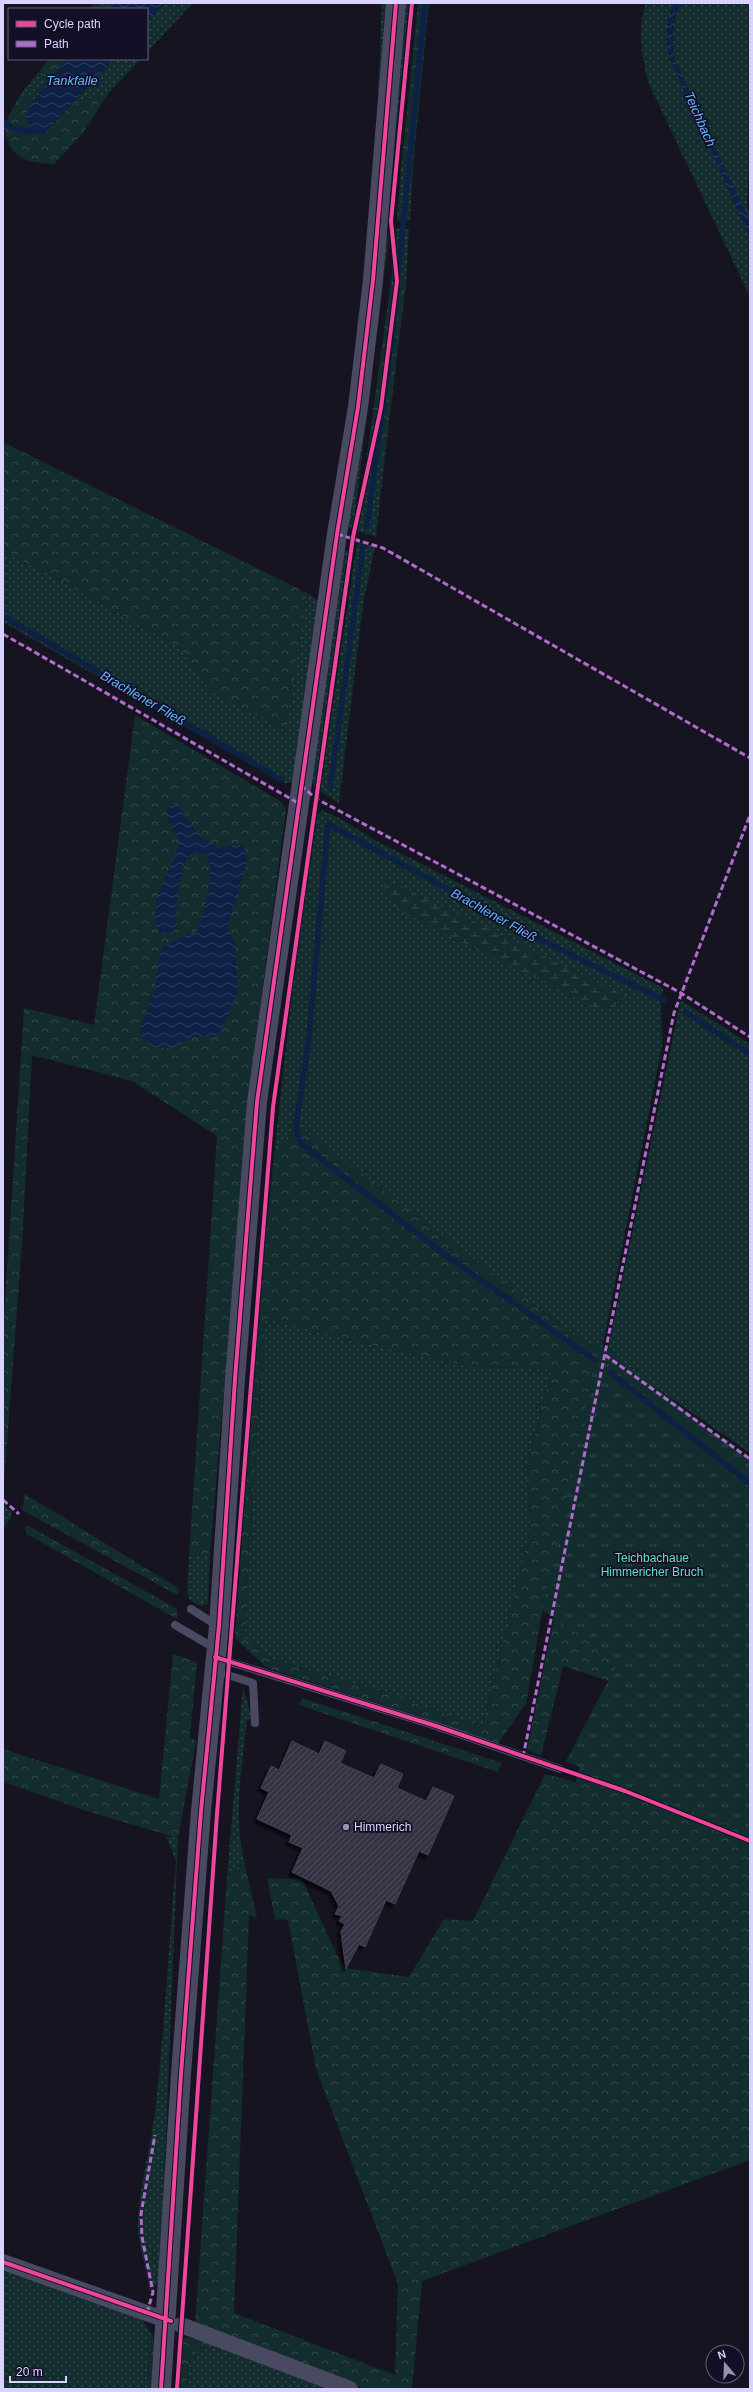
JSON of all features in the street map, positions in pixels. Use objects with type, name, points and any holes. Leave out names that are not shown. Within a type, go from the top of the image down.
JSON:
[{"type":"street","points":[[161,2389],[174,2322],[181,2074],[201,1811],[219,1626],[235,1379],[257,1102],[337,534],[359,399],[373,280],[396,3]]},
{"type":"street","points":[[3,2262],[174,2322],[350,2389]]},
{"type":"lane","points":[[191,1609],[219,1626]]},
{"type":"lane","points":[[175,1625],[215,1659],[253,1683],[255,1723]]},
{"type":"lane","points":[[215,1659],[433,1725],[560,1769]]},
{"type":"green space","points":[[94,3],[112,3],[108,8],[90,8]]},
{"type":"green space","points":[[165,3],[193,3],[148,51],[148,21]]},
{"type":"green space","points":[[382,3],[388,3],[377,117]]},
{"type":"green space","points":[[405,3],[409,3],[388,214]]},
{"type":"green space","points":[[418,3],[429,3],[413,166],[403,162],[402,159]]},
{"type":"green space","points":[[646,3],[674,3],[667,26],[670,59],[750,238],[750,297],[648,82],[641,42],[643,13]]},
{"type":"green space","points":[[680,3],[750,3],[750,153],[747,202],[750,223],[675,60],[673,31],[675,17]]},
{"type":"green space","points":[[48,60],[66,60],[48,82],[40,70]]},
{"type":"green space","points":[[112,60],[140,60],[108,94],[74,102]]},
{"type":"green space","points":[[40,70],[48,82],[31,103],[23,91]]},
{"type":"green space","points":[[23,91],[31,103],[26,116],[44,134],[74,102],[108,94],[83,133],[54,164],[39,163],[19,156],[14,152],[7,139],[5,130],[6,122],[12,108]]},
{"type":"green space","points":[[402,159],[403,162],[413,166],[410,221],[398,221],[397,216]]},
{"type":"green space","points":[[400,228],[409,230],[406,284],[402,277],[392,273],[396,229]]},
{"type":"green space","points":[[389,234],[353,530],[348,525],[383,238]]},
{"type":"green space","points":[[392,273],[402,277],[406,284],[384,464],[367,455]]},
{"type":"green space","points":[[3,442],[307,593],[286,730],[211,692],[179,647],[56,578],[3,552]]},
{"type":"green space","points":[[367,455],[384,464],[376,537],[357,531]]},
{"type":"green space","points":[[357,542],[375,547],[363,605],[339,803],[320,791]]},
{"type":"green space","points":[[349,550],[315,787],[311,781],[344,552]]},
{"type":"green space","points":[[3,552],[56,578],[179,647],[211,692],[285,730],[307,593],[319,601],[292,783],[283,783],[3,622]]},
{"type":"green space","points":[[135,715],[280,801],[286,809],[252,1069],[210,1552],[189,1556],[217,1136],[132,1081],[32,1055],[22,1245],[3,1496],[3,1332],[24,1008],[94,1025]]},
{"type":"green space","points":[[322,810],[339,818],[375,840],[661,987],[663,990],[661,1002],[662,1046],[601,1355],[300,1128],[275,1146],[293,982],[316,816]]},
{"type":"green space","points":[[384,878],[626,996],[612,1008],[596,1008],[401,912],[386,896]]},
{"type":"green space","points":[[682,1001],[750,1044],[750,1453],[607,1354],[680,1003]]},
{"type":"green space","points":[[300,1127],[601,1355],[540,1624],[526,1704],[497,1745],[419,1716],[267,1668],[235,1638],[257,1317],[275,1146]],"holes":[[[265,1318],[379,1347],[469,1366],[552,1369],[526,1468],[531,1527],[482,1727],[390,1694],[272,1659],[245,1638],[246,1601]]]},
{"type":"green space","points":[[265,1318],[379,1347],[469,1366],[552,1369],[526,1468],[531,1527],[482,1727],[390,1694],[272,1659],[245,1638],[246,1601]]},
{"type":"green space","name":"Teichbachaue Himmericher Bruch","points":[[591,1339],[750,1460],[750,1833],[624,1787],[566,1761],[619,1660],[542,1610],[592,1374]]},
{"type":"green space","points":[[607,1360],[750,1461],[750,2160],[422,2281],[412,2389],[365,2389],[195,2325],[227,1877],[244,1861],[257,1917],[249,1916],[234,2313],[395,2375],[398,2284],[316,2069],[288,1920],[275,1919],[267,1878],[302,1879],[336,1953],[345,1968],[409,1977],[444,1919],[473,1921],[545,1774],[576,1782],[578,1771],[619,1684],[563,1666],[541,1756],[527,1750]]},
{"type":"green space","points":[[25,1494],[178,1588],[179,1592],[177,1595],[22,1510]]},
{"type":"green space","points":[[3,1505],[11,1511],[11,1518],[3,1529]]},
{"type":"green space","points":[[27,1525],[177,1609],[177,1619],[27,1534],[25,1529]]},
{"type":"green space","points":[[210,1552],[208,1604],[200,1606],[189,1599],[187,1591],[189,1556]]},
{"type":"green space","points":[[173,1654],[197,1662],[190,1737],[196,1741],[178,1838],[84,1810],[3,1782],[3,1749],[159,1799]]},
{"type":"green space","points":[[243,1687],[252,1718],[247,1721],[239,1808],[239,1826],[244,1861],[227,1877]]},
{"type":"green space","points":[[302,1698],[502,1763],[498,1772],[299,1705]]},
{"type":"green space","points":[[166,1836],[178,1838],[160,2281],[149,2291],[147,2274],[138,2233],[138,2225],[143,2179],[152,2134],[156,2103],[176,1861]]},
{"type":"green space","points":[[3,2271],[142,2319],[151,2333],[147,2389],[3,2389]]},
{"type":"green space","points":[[151,2333],[155,2344],[153,2389],[147,2389]]},
{"type":"green space","points":[[187,2337],[210,2342],[202,2347],[193,2356],[188,2366],[186,2389],[180,2389],[182,2340]]},
{"type":"green space","points":[[210,2342],[343,2389],[186,2389],[188,2366],[190,2361],[202,2347]]},
{"type":"water","points":[[112,3],[165,3],[148,21],[148,8],[108,8]]},
{"type":"water","name":"Teichbach","points":[[674,3],[680,3],[675,17],[673,31],[675,60],[750,222],[750,238],[670,59],[667,45],[667,31],[669,17]]},
{"type":"water","name":"Tankfalle","points":[[66,60],[112,60],[44,134],[32,132],[26,116],[31,103]]},
{"type":"water","points":[[173,804],[181,809],[197,832],[209,842],[223,849],[233,845],[241,845],[246,852],[247,859],[227,928],[235,942],[238,991],[220,1034],[214,1036],[199,1036],[177,1046],[157,1048],[148,1044],[139,1031],[155,987],[159,956],[163,946],[197,931],[206,903],[210,880],[210,870],[205,854],[194,853],[188,855],[178,891],[176,909],[177,928],[172,932],[159,934],[155,910],[162,886],[177,851],[180,840],[169,820],[167,811],[167,807]]},
{"type":"building","name":"Himmerich","points":[[292,1741],[319,1754],[325,1741],[346,1751],[340,1763],[374,1778],[381,1764],[403,1774],[397,1788],[426,1801],[433,1787],[454,1796],[428,1855],[419,1851],[395,1904],[386,1900],[365,1947],[359,1944],[346,1969],[341,1932],[345,1924],[339,1921],[342,1916],[335,1914],[339,1906],[331,1891],[292,1872],[303,1848],[289,1842],[292,1835],[257,1819],[269,1792],[261,1788],[271,1766],[279,1770]]},
{"type":"waterway","points":[[367,526],[392,337],[425,3]]},
{"type":"waterway","points":[[3,121],[11,128],[32,132],[37,129]]},
{"type":"waterway","points":[[330,789],[363,547]]},
{"type":"waterway","name":"Brachlener Fließ","points":[[3,616],[282,780]]},
{"type":"waterway","points":[[595,1360],[441,1252],[303,1145],[298,1137],[296,1125],[308,1046],[328,824],[547,943],[664,1000]]},
{"type":"waterway","name":"Brachlener Fließ","points":[[685,1012],[750,1054]]},
{"type":"waterway","points":[[611,1373],[750,1484]]},
{"type":"marked path","points":[[337,534],[383,548],[750,758]]},
{"type":"marked path","points":[[3,634],[298,803]]},
{"type":"marked path","points":[[301,785],[315,798],[681,993],[750,1037]]},
{"type":"marked path","points":[[523,1757],[674,1013],[750,815]]},
{"type":"marked path","points":[[605,1355],[750,1459]]},
{"type":"marked path","points":[[3,1500],[19,1514]]},
{"type":"marked path","points":[[147,2313],[153,2292],[142,2237],[141,2214],[155,2135]]},
{"type":"cycle path","points":[[161,2389],[181,2074],[201,1811],[219,1626],[235,1379],[257,1102],[337,534],[358,407],[373,280],[396,3]]},
{"type":"cycle path","points":[[177,2389],[217,1814],[273,1107],[353,537],[381,408],[397,281],[391,221],[412,3]]},
{"type":"cycle path","points":[[215,1657],[433,1725],[625,1791],[750,1841]]},
{"type":"cycle path","points":[[3,2262],[171,2321]]},
{"type":"place","name":"Himmerich","points":[[346,1827]]}]
